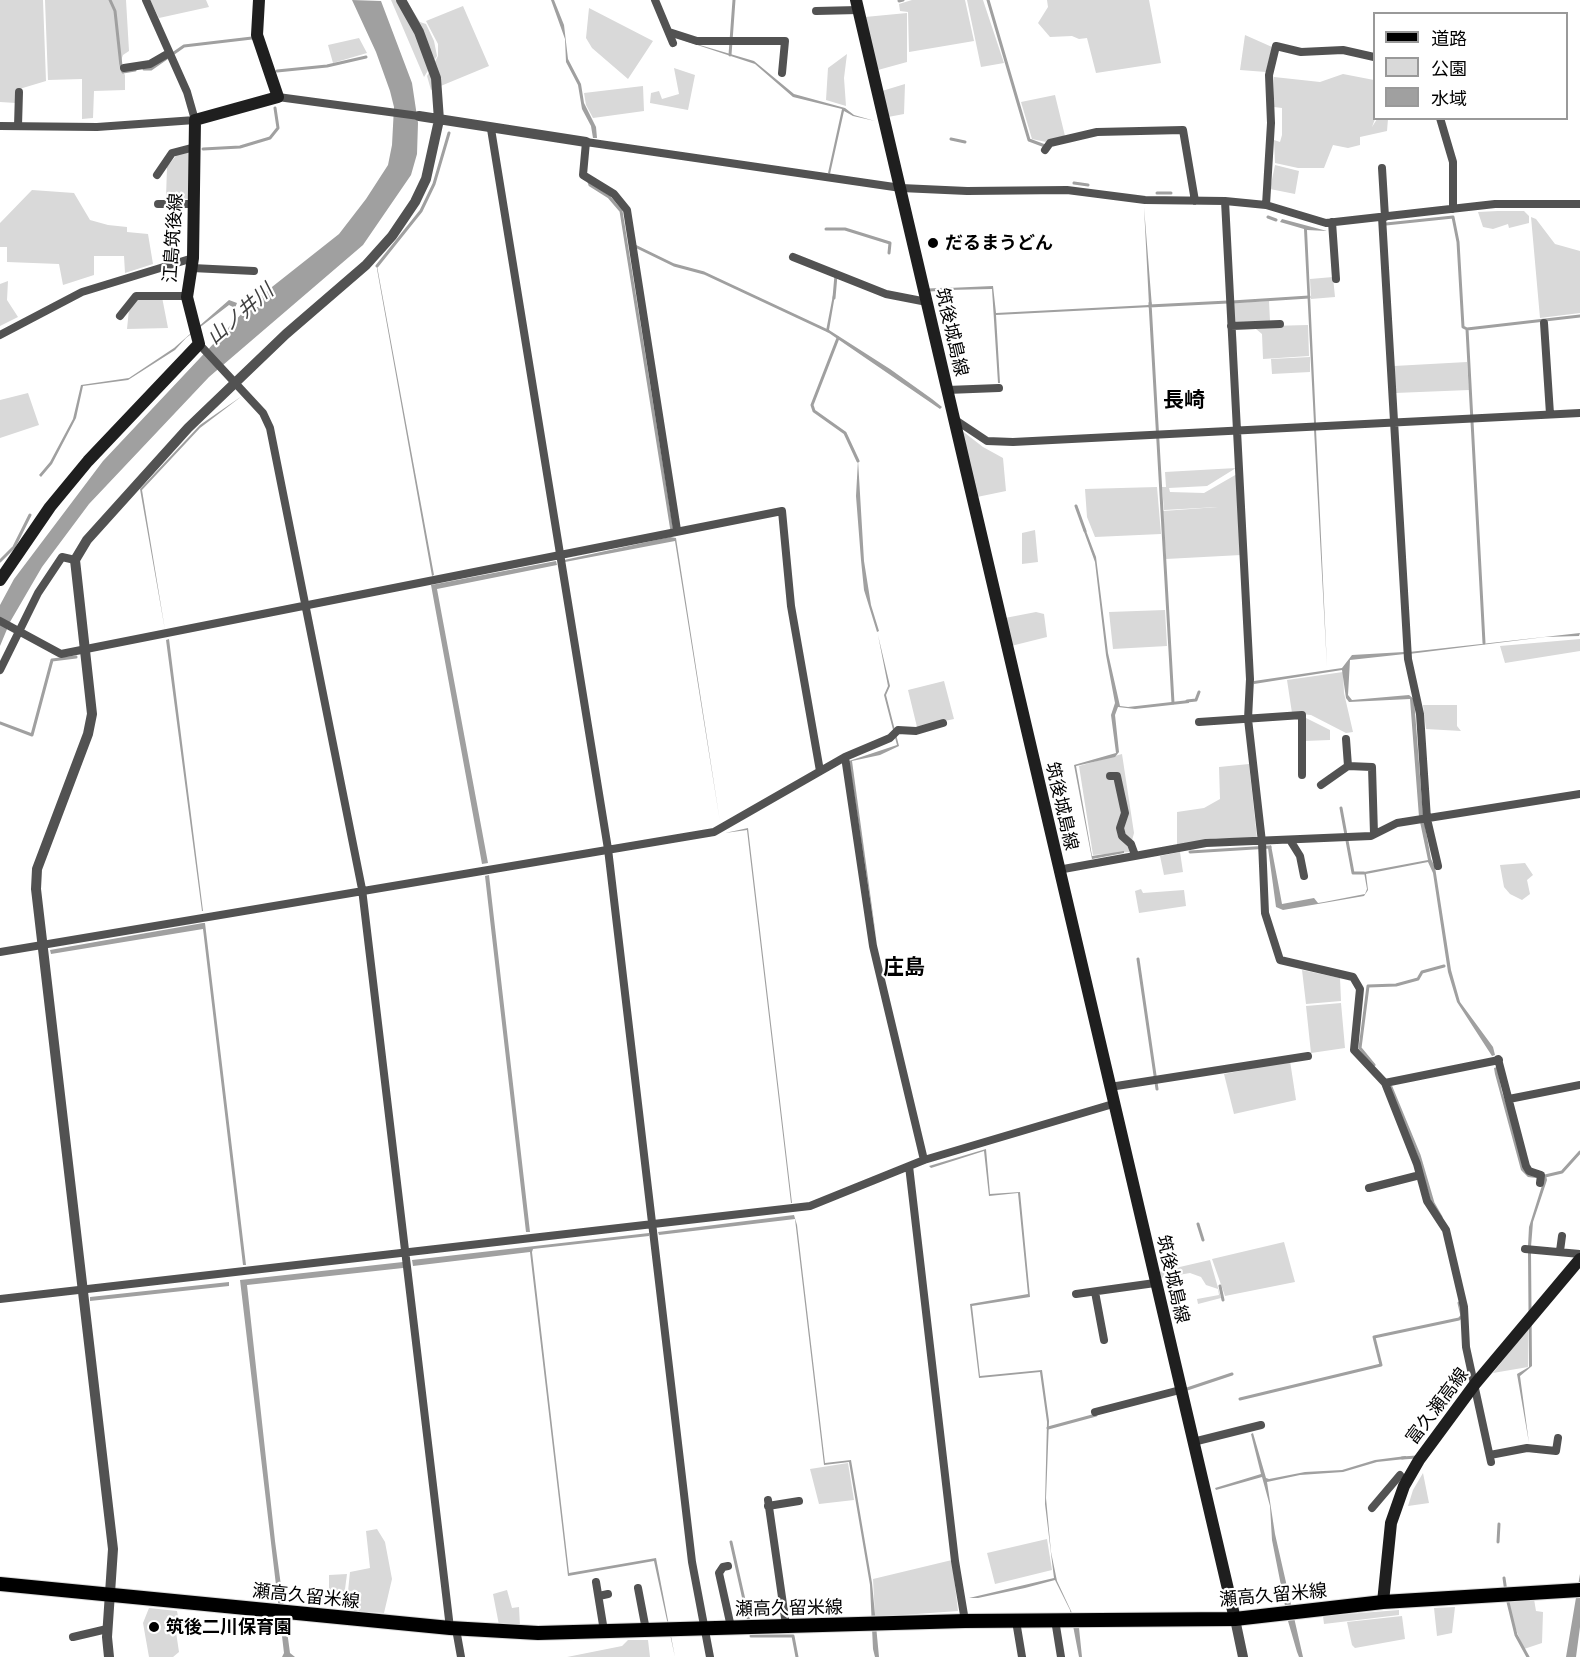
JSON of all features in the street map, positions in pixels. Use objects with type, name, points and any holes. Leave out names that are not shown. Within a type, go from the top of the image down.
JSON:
[{"type":"main road","points":[[195,120],[278,97],[257,35],[259,0]]},
{"type":"main road","name":"筑後城島線","points":[[857,5],[902,188],[953,419],[1235,1619]]},
{"type":"main road","name":"江島筑後線","points":[[195,120],[192,263],[187,296],[202,347]]},
{"type":"main road","points":[[0,580],[50,507],[87,461],[202,347]]},
{"type":"main road","name":"富久瀬高線","points":[[1383,1602],[1391,1523],[1404,1486],[1419,1460],[1475,1384],[1580,1260]]},
{"type":"main road","name":"瀬高久留米線","points":[[0,1584],[453,1629],[538,1634],[965,1621],[1235,1619],[1383,1602],[1576,1589]]},
{"type":"street","points":[[0,126],[106,127],[195,120],[187,92],[146,0]]},
{"type":"street","points":[[109,1657],[108,1594],[113,1549],[36,889],[37,869],[88,734],[92,714],[75,560],[87,540],[188,428],[286,334],[366,266],[392,236],[415,202],[426,179],[438,120],[436,78],[419,32],[401,0]]},
{"type":"street","points":[[655,0],[673,43]]},
{"type":"street","points":[[816,11],[857,5]]},
{"type":"street","points":[[669,32],[697,41],[785,41],[782,73]]},
{"type":"street","points":[[1266,205],[1271,123],[1269,75],[1276,46],[1301,52],[1343,50],[1373,57]]},
{"type":"street","points":[[124,68],[150,64],[169,53]]},
{"type":"street","points":[[18,126],[19,92]]},
{"type":"street","points":[[278,97],[902,188],[966,191],[1067,190],[1145,200],[1225,201],[1266,205],[1326,223],[1495,204],[1580,204]]},
{"type":"street","points":[[1441,120],[1454,162],[1453,209]]},
{"type":"street","points":[[490,129],[608,849],[692,1562],[710,1657]]},
{"type":"street","points":[[1045,150],[1050,143],[1097,132],[1183,130],[1195,201]]},
{"type":"street","points":[[586,142],[583,175],[615,194],[627,210],[677,530]]},
{"type":"street","points":[[156,175],[172,153],[195,147]]},
{"type":"street","points":[[1382,168],[1408,659],[1427,819],[1438,866]]},
{"type":"street","points":[[1225,201],[1250,680],[1248,719],[1262,842],[1265,913],[1280,960],[1353,977],[1360,988],[1354,1050],[1385,1083],[1427,1201],[1446,1230],[1464,1308],[1466,1347],[1490,1458],[1527,1448],[1556,1451],[1558,1438]]},
{"type":"street","points":[[158,204],[194,204]]},
{"type":"street","points":[[1332,222],[1336,279]]},
{"type":"street","points":[[793,256],[886,294],[927,302]]},
{"type":"street","points":[[0,335],[82,292],[192,263],[254,271]]},
{"type":"street","points":[[120,316],[136,296],[187,296]]},
{"type":"street","points":[[1544,322],[1550,414]]},
{"type":"street","points":[[1231,326],[1280,324]]},
{"type":"street","points":[[202,347],[263,414],[270,428],[362,889],[453,1629],[461,1657]]},
{"type":"street","points":[[947,390],[999,388]]},
{"type":"street","points":[[953,419],[987,441],[1080,439],[1580,413]]},
{"type":"street","points":[[0,621],[61,654],[782,511],[792,606],[820,771]]},
{"type":"street","points":[[0,670],[15,630],[62,557],[75,560]]},
{"type":"street","points":[[1199,722],[1302,715],[1302,775]]},
{"type":"street","points":[[0,952],[714,831],[844,757],[890,738],[898,730],[916,731],[943,723]]},
{"type":"street","points":[[1346,739],[1348,766]]},
{"type":"street","points":[[844,757],[873,946],[924,1160]]},
{"type":"street","points":[[1321,785],[1348,766],[1372,767],[1374,834]]},
{"type":"street","points":[[1110,776],[1117,776],[1125,813],[1120,828],[1122,836],[1131,844],[1135,855]]},
{"type":"street","points":[[1059,870],[1206,843],[1262,842],[1374,834],[1397,823],[1580,794]]},
{"type":"street","points":[[1290,840],[1300,856],[1304,876]]},
{"type":"street","points":[[1110,1088],[1308,1056]]},
{"type":"street","points":[[1385,1083],[1498,1060],[1526,1166],[1529,1171],[1541,1175],[1540,1183]]},
{"type":"street","points":[[1509,1100],[1580,1085]]},
{"type":"street","points":[[0,1299],[810,1206],[924,1160],[1113,1104]]},
{"type":"street","points":[[909,1166],[955,1561],[965,1621]]},
{"type":"street","points":[[1369,1188],[1420,1176]]},
{"type":"street","points":[[1560,1251],[1562,1236]]},
{"type":"street","points":[[1525,1249],[1580,1254]]},
{"type":"street","points":[[1076,1294],[1155,1283]]},
{"type":"street","points":[[1095,1292],[1104,1340]]},
{"type":"street","points":[[1095,1413],[1180,1390]]},
{"type":"street","points":[[1192,1442],[1261,1425]]},
{"type":"street","points":[[1372,1508],[1400,1475]]},
{"type":"street","points":[[786,1625],[768,1503],[799,1501]]},
{"type":"street","points":[[728,1566],[723,1567],[719,1573],[731,1627]]},
{"type":"street","points":[[596,1582],[604,1631]]},
{"type":"street","points":[[638,1588],[646,1630]]},
{"type":"street","points":[[598,1596],[608,1594]]},
{"type":"street","points":[[1235,1619],[1243,1657]]},
{"type":"street","points":[[1057,1620],[1061,1657]]},
{"type":"street","points":[[1016,1621],[1022,1657]]},
{"type":"street","points":[[73,1637],[107,1629]]},
{"type":"green space","points":[[0,0],[43,0],[46,81],[16,90],[16,103],[0,102]]},
{"type":"green space","points":[[45,0],[126,0],[129,51],[123,55],[119,66],[125,75],[125,90],[94,91],[93,118],[82,119],[82,79],[48,80]]},
{"type":"green space","points":[[150,0],[206,0],[209,7],[159,18]]},
{"type":"green space","points":[[391,0],[406,0],[420,22],[426,24],[434,41],[437,56],[424,77]]},
{"type":"green space","points":[[912,0],[965,0],[974,41],[909,52],[908,12],[900,11],[899,4]]},
{"type":"green space","points":[[967,0],[983,0],[1004,63],[981,67]]},
{"type":"green space","points":[[1047,0],[1149,0],[1161,63],[1096,73],[1087,38],[1050,37],[1038,23],[1048,7]]},
{"type":"green space","points":[[463,6],[489,66],[431,90],[427,76],[438,56],[438,44],[426,21]]},
{"type":"green space","points":[[589,8],[653,41],[628,79],[592,48],[586,38]]},
{"type":"green space","points":[[907,13],[907,62],[878,70],[865,17]]},
{"type":"green space","points":[[1245,35],[1272,47],[1266,72],[1240,70]]},
{"type":"green space","points":[[359,38],[367,53],[333,63],[328,45]]},
{"type":"green space","points":[[847,54],[844,78],[846,106],[826,100],[828,68]]},
{"type":"green space","points":[[674,68],[695,75],[688,110],[650,103],[651,93],[659,91],[662,99],[679,94]]},
{"type":"green space","points":[[1343,74],[1373,80],[1375,120],[1372,127],[1376,120],[1388,120],[1387,131],[1360,137],[1360,145],[1348,148],[1333,145],[1324,168],[1298,168],[1275,163],[1274,140],[1280,142],[1282,135],[1282,108],[1274,107],[1274,77],[1320,82]]},
{"type":"green space","points":[[905,84],[904,114],[888,117],[882,91]]},
{"type":"green space","points":[[643,86],[644,111],[593,118],[586,105],[584,93]]},
{"type":"green space","points":[[1055,95],[1065,136],[1046,142],[1032,139],[1021,102]]},
{"type":"green space","points":[[192,150],[191,199],[166,198],[167,167],[179,152]]},
{"type":"green space","points":[[1275,165],[1299,171],[1295,194],[1270,189]]},
{"type":"green space","points":[[32,190],[74,193],[90,220],[127,227],[127,232],[148,234],[153,264],[125,273],[124,256],[94,256],[94,275],[63,285],[59,264],[7,262],[7,247],[0,247],[0,223]]},
{"type":"green space","points":[[1524,211],[1529,216],[1529,223],[1509,228],[1508,224],[1493,229],[1483,227],[1478,212]]},
{"type":"green space","points":[[1531,217],[1536,219],[1555,244],[1580,251],[1580,313],[1540,318]]},
{"type":"green space","points":[[1333,277],[1335,297],[1311,299],[1310,279]]},
{"type":"green space","points":[[8,281],[7,300],[18,317],[0,326],[0,284]]},
{"type":"green space","points":[[162,297],[168,328],[127,329],[129,309],[136,299]]},
{"type":"green space","points":[[1269,301],[1270,321],[1234,322],[1232,303]]},
{"type":"green space","points":[[1308,325],[1309,356],[1263,359],[1262,334],[1256,329],[1236,330],[1237,354],[1233,327]]},
{"type":"green space","points":[[1310,357],[1310,372],[1272,374],[1271,359]]},
{"type":"green space","points":[[1467,362],[1469,390],[1395,393],[1394,366]]},
{"type":"green space","points":[[28,393],[39,425],[0,438],[0,400]]},
{"type":"green space","points":[[961,430],[983,447],[1003,458],[1006,491],[977,497]]},
{"type":"green space","points":[[1236,468],[1207,486],[1169,488],[1170,492],[1204,493],[1237,474],[1241,555],[1166,559],[1163,511],[1218,507],[1164,510],[1162,487],[1166,487],[1165,472]]},
{"type":"green space","points":[[1157,487],[1161,534],[1095,537],[1087,517],[1085,489]]},
{"type":"green space","points":[[1035,530],[1038,562],[1022,564],[1022,533]]},
{"type":"green space","points":[[1165,610],[1167,646],[1113,649],[1109,612]]},
{"type":"green space","points":[[1036,612],[1044,614],[1047,637],[1011,646],[1005,618]]},
{"type":"green space","points":[[1580,639],[1580,651],[1505,663],[1500,646]]},
{"type":"green space","points":[[1343,672],[1344,693],[1353,732],[1346,733],[1311,715],[1292,713],[1287,680]]},
{"type":"green space","points":[[944,681],[954,719],[917,727],[908,690]]},
{"type":"green space","points":[[1423,705],[1457,705],[1457,726],[1461,731],[1426,729]]},
{"type":"green space","points":[[1304,717],[1330,730],[1330,740],[1304,741]]},
{"type":"green space","points":[[1122,754],[1134,833],[1129,852],[1093,855],[1079,766]]},
{"type":"green space","points":[[1249,764],[1257,838],[1216,838],[1177,845],[1177,812],[1204,808],[1220,799],[1219,767]]},
{"type":"green space","points":[[1180,852],[1183,872],[1164,875],[1160,856]]},
{"type":"green space","points":[[1525,863],[1533,875],[1527,880],[1530,894],[1522,900],[1510,894],[1504,887],[1500,865]]},
{"type":"green space","points":[[1141,889],[1143,893],[1184,890],[1186,906],[1139,913],[1135,891]]},
{"type":"green space","points":[[1302,970],[1340,978],[1341,1001],[1306,1004]]},
{"type":"green space","points":[[1341,1003],[1345,1048],[1311,1053],[1306,1006]]},
{"type":"green space","points":[[1290,1061],[1296,1100],[1234,1114],[1224,1074]]},
{"type":"green space","points":[[1284,1242],[1295,1282],[1225,1296],[1212,1259]]},
{"type":"green space","points":[[1210,1260],[1221,1298],[1198,1304],[1197,1299],[1219,1295],[1218,1289],[1206,1285],[1201,1277],[1190,1273],[1161,1278],[1158,1272]]},
{"type":"green space","points":[[1528,1328],[1528,1367],[1493,1373]]},
{"type":"green space","points":[[848,1463],[854,1500],[819,1504],[810,1469]]},
{"type":"green space","points":[[1423,1473],[1429,1503],[1408,1506],[1413,1490]]},
{"type":"green space","points":[[377,1529],[385,1542],[392,1579],[384,1613],[346,1611],[350,1572],[370,1568],[366,1531]]},
{"type":"green space","points":[[1047,1539],[1052,1570],[995,1584],[987,1553]]},
{"type":"green space","points":[[952,1560],[958,1611],[875,1617],[873,1579]]},
{"type":"green space","points":[[347,1574],[344,1597],[329,1595],[329,1575]]},
{"type":"green space","points":[[507,1590],[512,1608],[519,1607],[520,1626],[499,1625],[493,1594]]},
{"type":"green space","points":[[1534,1599],[1536,1611],[1543,1612],[1542,1643],[1524,1649],[1514,1625],[1509,1602]]},
{"type":"green space","points":[[1455,1607],[1452,1633],[1437,1636],[1434,1608]]},
{"type":"green space","points":[[149,1608],[177,1611],[179,1622],[185,1622],[187,1630],[176,1632],[179,1652],[173,1657],[149,1657],[143,1623]]},
{"type":"green space","points":[[1399,1610],[1399,1615],[1324,1624],[1323,1616]]},
{"type":"green space","points":[[1402,1616],[1405,1639],[1355,1648],[1352,1645],[1347,1622]]},
{"type":"green space","points":[[628,1640],[648,1640],[650,1657],[567,1657],[622,1646]]},
{"type":"water","points":[[352,0],[381,1],[412,83],[418,123],[417,154],[411,175],[363,245],[209,377],[89,504],[42,567],[10,622],[0,646],[0,605],[14,579],[103,461],[248,307],[258,307],[258,298],[339,234],[388,165],[392,145],[394,107],[376,52]]},
{"type":"water","points":[[551,0],[554,0],[564,25],[568,59],[581,84],[584,103],[596,127],[597,138],[593,138],[591,126],[582,109],[578,85],[566,62],[565,39]]},
{"type":"water","points":[[676,38],[754,61],[794,94],[845,108],[854,115],[875,121],[853,116],[844,111],[830,174],[828,173],[842,109],[793,97],[755,64]]},
{"type":"water","points":[[1144,207],[1152,307],[996,315],[1000,383],[998,383],[992,289],[948,290],[948,288],[993,286],[996,313],[1149,305]]},
{"type":"water","points":[[1282,219],[1327,231],[1307,230],[1316,423],[1314,423],[1304,229],[1280,222]]},
{"type":"water","points":[[377,266],[434,575],[432,576],[377,269]]},
{"type":"water","points":[[833,295],[835,295],[829,330],[890,369],[942,407],[940,409],[826,331]]},
{"type":"water","points":[[229,300],[237,303],[235,308],[229,305],[186,338],[175,350],[128,380],[83,386],[76,418],[52,464],[41,477],[39,475],[50,462],[73,419],[81,385],[129,378],[174,348]]},
{"type":"water","points":[[242,396],[200,428],[142,490],[165,630],[140,489],[200,425]]},
{"type":"water","points":[[1314,429],[1316,429],[1327,667]]},
{"type":"water","points":[[858,460],[864,561],[871,605],[879,631],[877,632],[864,590],[856,496]]},
{"type":"water","points":[[1085,528],[1096,557],[1108,653],[1120,706],[1189,700],[1189,703],[1135,709],[1118,707],[1115,715],[1119,752],[1115,757],[1076,766],[1092,856],[1124,851],[1124,853],[1092,859],[1074,765],[1116,753],[1111,715],[1115,703],[1106,655],[1095,562],[1083,529]]},
{"type":"water","points":[[670,537],[676,538],[720,822],[675,541],[565,562],[564,560]]},
{"type":"water","points":[[556,561],[557,565],[437,589],[488,863],[482,864],[431,585]]},
{"type":"water","points":[[1580,633],[1579,636],[1545,637],[1409,654],[1409,652]]},
{"type":"water","points":[[878,635],[890,686],[886,695],[899,746],[880,755],[852,761],[877,944],[849,761],[897,745],[884,695],[888,686]]},
{"type":"water","points":[[169,639],[203,911],[166,640]]},
{"type":"water","points":[[1404,652],[1405,654],[1350,660],[1348,695],[1352,700],[1409,695],[1414,699],[1423,815],[1431,859],[1435,867],[1451,970],[1460,1002],[1493,1047],[1495,1055],[1492,1056],[1457,1002],[1448,972],[1433,873],[1428,862],[1366,874],[1368,890],[1364,896],[1283,910],[1276,907],[1268,848],[1271,845],[1282,904],[1314,898],[1318,903],[1365,894],[1367,889],[1364,872],[1428,860],[1419,817],[1410,699],[1349,702],[1346,698],[1342,670],[1254,684],[1254,681],[1342,668],[1352,655]]},
{"type":"water","points":[[748,828],[792,1203],[747,830],[725,833]]},
{"type":"water","points":[[489,875],[530,1232],[526,1232],[485,876]]},
{"type":"water","points":[[205,923],[246,1265],[243,1265],[203,929],[51,954],[50,950]]},
{"type":"water","points":[[1497,1067],[1502,1092],[1532,1175],[1546,1175],[1547,1180],[1533,1222],[1531,1247],[1528,1246],[1529,1227],[1544,1179],[1528,1177],[1521,1170],[1495,1074],[1494,1068]]},
{"type":"water","points":[[986,1149],[990,1194],[1020,1192],[1030,1297],[972,1306],[980,1376],[1042,1370],[1049,1421],[1046,1498],[1051,1552],[1057,1581],[1079,1628],[1082,1657],[1079,1657],[1070,1610],[1055,1580],[978,1598],[969,1598],[1054,1578],[1045,1504],[1047,1422],[1040,1372],[979,1378],[970,1304],[1028,1294],[1018,1193],[989,1196],[984,1151],[931,1168],[929,1166]]},
{"type":"water","points":[[794,1215],[797,1225],[825,1463],[851,1460],[872,1583],[879,1657],[875,1657],[873,1649],[870,1585],[849,1462],[824,1465],[795,1219],[659,1235],[658,1232]]},
{"type":"water","points":[[649,1233],[649,1236],[533,1249],[532,1252],[569,1573],[656,1558],[675,1657],[654,1561],[568,1576],[530,1252],[413,1266],[412,1260]]},
{"type":"water","points":[[1528,1252],[1531,1252],[1532,1366],[1520,1376],[1529,1443],[1517,1374],[1529,1367]]},
{"type":"water","points":[[403,1262],[403,1268],[247,1285],[275,1541],[290,1653],[295,1657],[282,1657],[284,1653],[240,1280]]},
{"type":"water","points":[[229,1282],[229,1286],[90,1301],[90,1297]]},
{"type":"water","points":[[1253,1433],[1266,1478],[1269,1479],[1305,1472],[1342,1470],[1375,1460],[1406,1456],[1405,1459],[1377,1462],[1343,1472],[1300,1475],[1267,1482],[1275,1534],[1303,1657],[1299,1657],[1288,1621],[1272,1540],[1270,1506],[1262,1477],[1216,1490],[1215,1488],[1261,1474],[1251,1434]]},
{"type":"water","points":[[1580,1574],[1580,1627],[1576,1657],[1566,1657]]},
{"type":"waterway","points":[[110,0],[115,11],[123,72],[135,70]]},
{"type":"waterway","points":[[730,55],[734,0]]},
{"type":"waterway","points":[[899,1],[903,0]]},
{"type":"waterway","points":[[988,0],[1029,140],[1045,146]]},
{"type":"waterway","points":[[144,69],[151,69],[184,46],[252,38]]},
{"type":"waterway","points":[[277,71],[327,66],[366,57]]},
{"type":"waterway","points":[[203,149],[240,147],[270,138],[278,128],[275,108]]},
{"type":"waterway","points":[[377,266],[421,211],[434,184],[449,133]]},
{"type":"waterway","points":[[951,139],[965,142]]},
{"type":"waterway","points":[[589,182],[609,197],[621,211],[672,531]]},
{"type":"waterway","points":[[1074,183],[1088,185]]},
{"type":"waterway","points":[[1157,193],[1171,193]]},
{"type":"waterway","points":[[1268,217],[1276,220]]},
{"type":"waterway","points":[[1386,224],[1453,217],[1458,242],[1463,327],[1467,329],[1484,643]]},
{"type":"waterway","points":[[826,229],[845,229],[890,243],[889,253]]},
{"type":"waterway","points":[[635,246],[674,265],[704,273],[828,331]]},
{"type":"waterway","points":[[834,298],[836,275]]},
{"type":"waterway","points":[[928,290],[951,289]]},
{"type":"waterway","points":[[1232,302],[1309,297]]},
{"type":"waterway","points":[[1149,306],[1228,302]]},
{"type":"waterway","points":[[1150,303],[1173,703]]},
{"type":"waterway","points":[[1467,329],[1580,316]]},
{"type":"waterway","points":[[838,338],[812,405],[814,411],[845,433],[858,461]]},
{"type":"waterway","points":[[1076,506],[1085,531]]},
{"type":"waterway","points":[[0,561],[14,547],[30,515]]},
{"type":"waterway","points":[[0,723],[32,735],[52,660],[76,657]]},
{"type":"waterway","points":[[1187,701],[1196,700],[1199,692]]},
{"type":"waterway","points":[[1341,808],[1353,873],[1364,873]]},
{"type":"waterway","points":[[1190,852],[1270,847]]},
{"type":"waterway","points":[[1138,959],[1157,1089]]},
{"type":"waterway","points":[[1374,1065],[1360,1048],[1368,986],[1396,985],[1418,979],[1422,972],[1444,966]]},
{"type":"waterway","points":[[1391,1087],[1419,1155],[1433,1203],[1441,1217]]},
{"type":"waterway","points":[[1545,1176],[1562,1172],[1580,1152]]},
{"type":"waterway","points":[[1198,1224],[1203,1240]]},
{"type":"waterway","points":[[1220,1286],[1223,1300]]},
{"type":"waterway","points":[[1240,1399],[1381,1365],[1374,1337],[1459,1319],[1462,1316],[1459,1303]]},
{"type":"waterway","points":[[1187,1389],[1232,1374]]},
{"type":"waterway","points":[[1048,1428],[1096,1415]]},
{"type":"waterway","points":[[1402,1458],[1417,1457]]},
{"type":"waterway","points":[[1498,1542],[1499,1524]]},
{"type":"waterway","points":[[731,1542],[749,1622]]},
{"type":"waterway","points":[[1504,1578],[1506,1592]]},
{"type":"waterway","points":[[1507,1598],[1516,1635],[1528,1657]]},
{"type":"waterway","points":[[751,1636],[793,1636],[797,1657]]},
{"type":"place","name":"だるまうどん","points":[[933,243]]},
{"type":"place","name":"筑後二川保育園","points":[[154,1627]]},
{"type":"district","name":"長崎","points":[[1184,400]]},
{"type":"district","name":"庄島","points":[[904,967]]},
{"type":"water label","name":"山ノ井川","points":[[240,314]]}]
